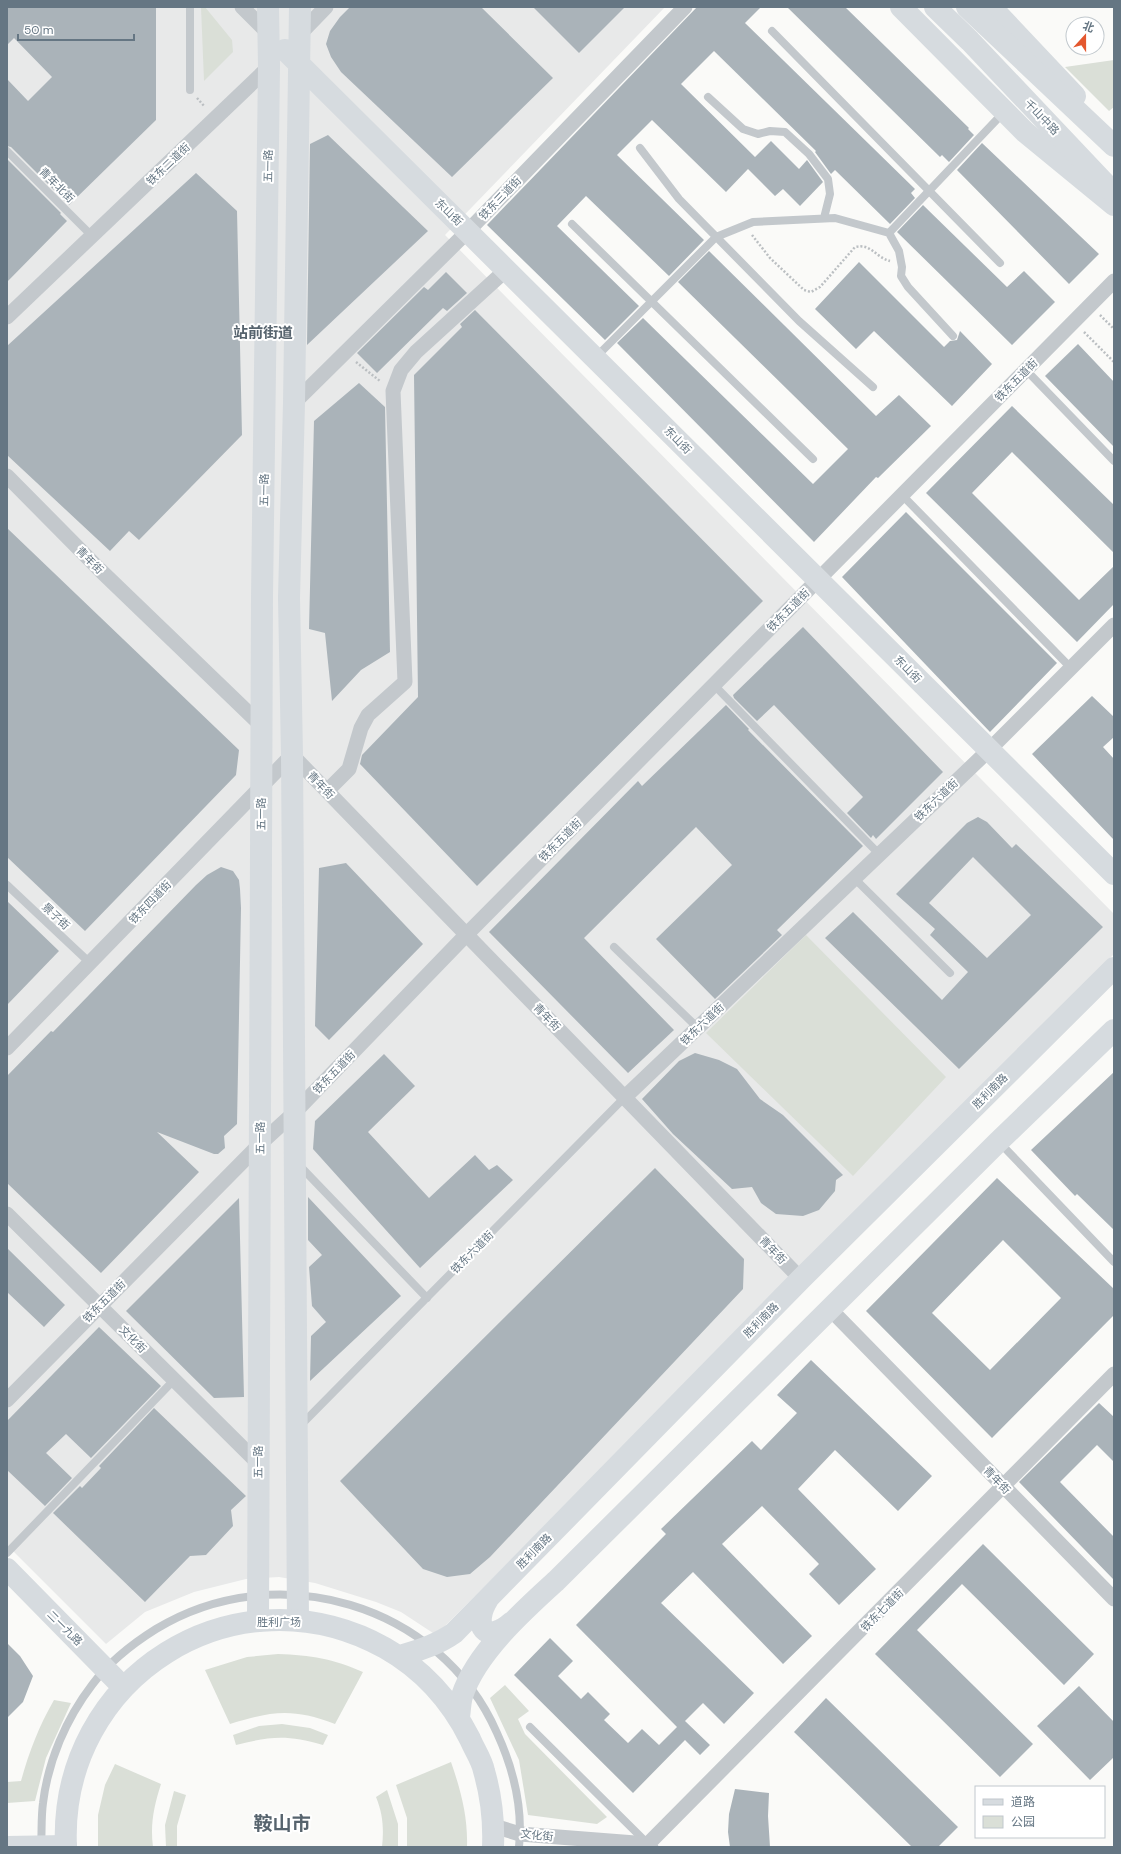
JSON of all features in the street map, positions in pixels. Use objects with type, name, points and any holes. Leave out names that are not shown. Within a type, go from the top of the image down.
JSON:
[{"type":"main road","name":"五一路","points":[[258,1621],[261,786],[269,67],[268,7]]},
{"type":"main road","points":[[298,1620],[292,755],[289,598],[301,33],[300,7]]},
{"type":"main road","points":[[901,7],[1025,132],[1114,205]]},
{"type":"main road","name":"千山中路","points":[[935,7],[970,41],[1114,193]]},
{"type":"main road","points":[[967,7],[987,15],[1114,138]]},
{"type":"main road","points":[[987,15],[1114,146]]},
{"type":"main road","name":"东山街","points":[[285,50],[300,67],[507,269],[1114,874]]},
{"type":"main road","name":"胜利南路","points":[[400,1656],[431,1647],[454,1633],[801,1279],[1114,968]]},
{"type":"main road","points":[[488,1598],[481,1611],[480,1623],[486,1631],[494,1632],[502,1629],[556,1581],[831,1310],[998,1142],[1114,1030]]},
{"type":"main road","name":"二一九路","points":[[7,1569],[123,1687]]},
{"type":"main road","points":[[460,1717],[462,1696],[468,1684],[492,1646],[523,1611]]},
{"type":"main road","name":"胜利广场","points":[[66,1846],[68,1797],[81,1751],[105,1709],[123,1687],[162,1654],[208,1632],[258,1621],[298,1620],[334,1627],[368,1639],[400,1656],[433,1684],[460,1717],[484,1769],[494,1837]]},
{"type":"main road","points":[[7,1847],[66,1846]]},
{"type":"street","name":"东山街","points":[[242,7],[285,50]]},
{"type":"street","name":"铁东二道街","points":[[7,317],[269,67],[326,7]]},
{"type":"street","name":"铁东三道街","points":[[294,403],[468,231],[686,7]]},
{"type":"street","points":[[326,791],[349,769],[361,728],[368,715],[405,682],[393,391],[401,370],[416,352],[507,269]]},
{"type":"street","name":"铁东五道街","points":[[7,1400],[260,1144],[295,1112],[467,934],[1114,281]]},
{"type":"street","name":"青年街","points":[[7,476],[100,570],[262,726]]},
{"type":"street","name":"铁东六道街","points":[[625,1097],[989,750],[1114,625]]},
{"type":"street","name":"青年街","points":[[292,755],[801,1279]]},
{"type":"street","name":"铁东四道街","points":[[7,1048],[292,755]]},
{"type":"street","name":"文化街","points":[[7,1214],[258,1464]]},
{"type":"street","name":"青年街","points":[[831,1310],[1114,1599]]},
{"type":"street","name":"铁东七道街","points":[[649,1846],[1113,1377]]},
{"type":"street","name":"文化街","points":[[494,1837],[519,1840],[649,1846]]},
{"type":"lane","points":[[190,7],[190,90]]},
{"type":"lane","points":[[772,31],[930,190],[1000,263]]},
{"type":"lane","points":[[708,97],[743,129],[758,134],[785,132],[809,154],[828,179],[830,194],[824,218]]},
{"type":"lane","points":[[889,233],[1004,111]]},
{"type":"lane","points":[[640,148],[679,199],[716,237],[799,321],[873,387]]},
{"type":"lane","name":"青年北街","points":[[7,151],[92,236]]},
{"type":"lane","points":[[596,358],[716,237],[753,222],[835,218],[889,233],[899,252],[902,267],[901,276],[908,287],[953,336]]},
{"type":"lane","points":[[572,224],[813,459]]},
{"type":"lane","points":[[1026,370],[1114,461]]},
{"type":"lane","points":[[902,495],[1071,668]]},
{"type":"lane","points":[[714,684],[879,854]]},
{"type":"lane","points":[[854,878],[950,972]]},
{"type":"lane","name":"景子街","points":[[7,885],[90,963]]},
{"type":"lane","points":[[614,947],[698,1028]]},
{"type":"lane","name":"铁东六道街","points":[[297,1430],[625,1097]]},
{"type":"lane","points":[[998,1142],[1114,1262]]},
{"type":"lane","points":[[295,1161],[427,1298]]},
{"type":"lane","points":[[7,1553],[174,1380]]},
{"type":"lane","points":[[41,1846],[43,1803],[52,1761],[68,1722],[91,1686],[106,1669],[138,1640],[175,1618],[216,1602],[258,1595],[298,1594],[329,1599],[359,1607],[388,1619],[431,1647],[468,1684],[490,1718],[507,1754],[517,1794],[519,1840]]},
{"type":"lane","points":[[530,1727],[649,1846]]},
{"type":"path","points":[[190,90],[215,118]]},
{"type":"path","points":[[744,225],[770,258],[804,290],[811,292],[820,287],[855,247],[862,245],[871,249],[881,258],[894,262],[900,258]]},
{"type":"path","points":[[1090,305],[1114,329]]},
{"type":"path","points":[[1074,322],[1114,362]]},
{"type":"path","points":[[345,353],[393,391]]},
{"type":"shaded area","points":[[7,7],[665,7],[445,235],[1114,914],[1114,954],[436,1635],[401,1612],[376,1602],[315,1583],[279,1577],[246,1579],[194,1592],[145,1612],[106,1644],[7,1545]]},
{"type":"green space","points":[[201,7],[205,7],[232,40],[233,52],[204,81]]},
{"type":"green space","points":[[1114,60],[1114,107],[1109,111],[1065,67]]},
{"type":"green space","points":[[806,935],[946,1077],[853,1176],[706,1033]]},
{"type":"green space","points":[[278,1654],[322,1658],[363,1672],[335,1724],[306,1715],[282,1713],[258,1716],[230,1724],[205,1670],[247,1657]]},
{"type":"green space","points":[[505,1685],[529,1711],[518,1719],[525,1734],[607,1817],[597,1824],[528,1815],[519,1760],[490,1698]]},
{"type":"green space","points":[[54,1700],[71,1703],[46,1758],[35,1801],[7,1803],[7,1782],[21,1781],[35,1739]]},
{"type":"green space","points":[[282,1724],[310,1728],[328,1735],[323,1745],[289,1738],[270,1738],[236,1745],[233,1735],[259,1726]]},
{"type":"green space","points":[[451,1762],[463,1804],[467,1847],[407,1847],[407,1818],[396,1785]]},
{"type":"green space","points":[[115,1764],[161,1784],[153,1815],[153,1847],[98,1847],[98,1815],[105,1785]]},
{"type":"green space","points":[[387,1790],[398,1824],[398,1847],[382,1847],[382,1822],[376,1797]]},
{"type":"green space","points":[[174,1791],[186,1795],[177,1826],[177,1847],[166,1847],[165,1825]]},
{"type":"building","points":[[7,7],[156,7],[156,120],[69,205],[11,147],[7,146],[7,79],[28,101],[52,77],[14,38],[7,45]]},
{"type":"building","points":[[350,7],[481,7],[553,78],[452,177],[341,72],[331,57],[326,44],[330,31],[340,17]]},
{"type":"building","points":[[533,7],[625,7],[579,53]]},
{"type":"building","points":[[697,7],[761,7],[745,23],[915,189],[911,193],[915,198],[890,224],[835,170],[831,174],[815,152],[816,151],[714,51],[681,84],[755,157],[771,141],[799,169],[807,160],[823,182],[800,206],[783,189],[775,196],[748,169],[726,192],[652,120],[617,155],[704,240],[669,276],[586,196],[557,226],[639,306],[605,340],[487,225]]},
{"type":"building","points":[[787,7],[845,7],[969,128],[968,129],[974,135],[949,162],[942,155],[940,157]]},
{"type":"building","points":[[328,135],[428,231],[307,345],[310,144]]},
{"type":"building","points":[[982,143],[1099,254],[1069,284],[957,170]]},
{"type":"building","points":[[7,159],[61,213],[60,214],[67,221],[7,282]]},
{"type":"building","points":[[196,173],[237,211],[242,435],[139,540],[129,531],[110,551],[7,455],[7,346]]},
{"type":"building","points":[[923,205],[1007,287],[1024,271],[1055,302],[1012,345],[897,232]]},
{"type":"building","points":[[709,251],[876,416],[899,395],[931,426],[878,478],[876,477],[814,542],[617,343],[643,318],[813,484],[848,449],[678,282]]},
{"type":"building","points":[[859,262],[944,347],[950,341],[957,340],[960,331],[992,364],[952,406],[874,331],[856,349],[815,309]]},
{"type":"building","points":[[446,272],[467,293],[447,311],[443,308],[377,373],[357,353],[424,287],[428,290]]},
{"type":"building","points":[[475,310],[763,601],[477,886],[360,764],[362,755],[418,697],[414,375],[462,327],[460,324]]},
{"type":"building","points":[[1078,344],[1114,382],[1114,447],[1045,376]]},
{"type":"building","points":[[359,383],[385,407],[390,652],[361,670],[332,701],[325,633],[309,629],[314,421]]},
{"type":"building","points":[[1012,406],[1114,505],[1114,553],[1012,452],[972,493],[1079,600],[1114,566],[1114,604],[1077,642],[926,493]]},
{"type":"building","points":[[906,512],[1057,663],[990,732],[842,577]]},
{"type":"building","points":[[7,528],[239,750],[236,775],[85,931],[7,857]]},
{"type":"building","points":[[803,627],[943,772],[876,839],[873,835],[871,838],[847,813],[863,797],[774,705],[757,721],[734,698],[733,695]]},
{"type":"building","points":[[1092,696],[1114,717],[1114,737],[1103,747],[1114,759],[1114,840],[1032,754]]},
{"type":"building","points":[[726,705],[749,729],[748,730],[863,846],[777,930],[782,935],[715,999],[656,939],[732,865],[696,827],[584,938],[674,1030],[628,1073],[489,932],[638,781],[642,786]]},
{"type":"building","points":[[978,817],[987,822],[1012,848],[1016,844],[1103,927],[959,1069],[825,938],[853,912],[942,1000],[968,972],[930,935],[935,929],[896,894],[967,823]],"holes":[[[973,857],[1031,915],[987,958],[929,903]]]},
{"type":"building","points":[[346,863],[423,944],[329,1040],[315,1026],[319,868]]},
{"type":"building","points":[[221,867],[233,871],[239,880],[240,889],[241,908],[237,1124],[224,1136],[225,1148],[218,1154],[214,1154],[157,1132],[199,1172],[101,1273],[7,1183],[7,1076],[51,1031],[53,1032],[196,885],[207,875]]},
{"type":"building","points":[[7,901],[59,951],[7,1005]]},
{"type":"building","points":[[695,1053],[719,1060],[737,1069],[760,1099],[783,1115],[843,1175],[836,1180],[835,1191],[819,1210],[803,1216],[776,1214],[761,1203],[752,1187],[732,1189],[673,1134],[642,1099],[679,1061]]},
{"type":"building","points":[[384,1054],[415,1086],[368,1132],[429,1198],[475,1155],[489,1170],[497,1165],[513,1180],[420,1268],[313,1149],[315,1121]]},
{"type":"building","points":[[1114,1072],[1114,1230],[1077,1194],[1075,1196],[1031,1150]]},
{"type":"building","points":[[655,1168],[744,1259],[743,1289],[490,1557],[470,1574],[447,1577],[423,1569],[340,1481]]},
{"type":"building","points":[[997,1178],[1114,1289],[1114,1315],[992,1438],[866,1311]],"holes":[[[1003,1240],[1061,1298],[990,1370],[932,1313]]]},
{"type":"building","points":[[308,1197],[401,1296],[310,1381],[311,1336],[326,1322],[312,1306],[309,1267],[322,1255],[308,1240]]},
{"type":"building","points":[[239,1198],[244,1397],[214,1398],[126,1311]]},
{"type":"building","points":[[7,1248],[65,1305],[44,1327],[7,1292]]},
{"type":"building","points":[[99,1327],[161,1386],[91,1458],[66,1434],[46,1453],[72,1478],[45,1506],[7,1470],[7,1421]]},
{"type":"building","points":[[811,1360],[932,1476],[898,1511],[835,1450],[798,1489],[876,1569],[839,1605],[809,1574],[819,1564],[762,1506],[722,1544],[812,1636],[783,1664],[693,1572],[661,1603],[754,1693],[724,1724],[703,1703],[685,1721],[710,1745],[700,1755],[685,1740],[633,1793],[514,1675],[550,1638],[573,1661],[558,1676],[581,1699],[588,1692],[610,1714],[604,1720],[628,1743],[642,1729],[659,1745],[677,1727],[576,1625],[666,1534],[661,1529],[752,1441],[761,1450],[797,1413],[777,1395]]},
{"type":"building","points":[[1099,1403],[1114,1417],[1114,1462],[1097,1445],[1060,1482],[1114,1537],[1114,1580],[1019,1482]]},
{"type":"building","points":[[154,1408],[246,1496],[231,1510],[233,1526],[206,1555],[190,1556],[145,1602],[53,1513],[80,1486],[82,1488],[101,1468],[99,1466]]},
{"type":"building","points":[[983,1544],[1094,1654],[1064,1685],[962,1584],[917,1630],[1033,1744],[1000,1777],[875,1654]]},
{"type":"building","points":[[7,1643],[20,1656],[33,1676],[23,1702],[7,1718]]},
{"type":"building","points":[[1079,1686],[1114,1722],[1114,1757],[1090,1780],[1037,1726]]},
{"type":"building","points":[[826,1698],[958,1827],[938,1847],[912,1847],[794,1732]]},
{"type":"building","points":[[735,1789],[769,1793],[768,1816],[770,1847],[730,1847],[728,1832],[729,1814]]},
{"type":"district","name":"站前街道","points":[[263,333]]},
{"type":"district","name":"鞍山市","points":[[282,1823]]}]
